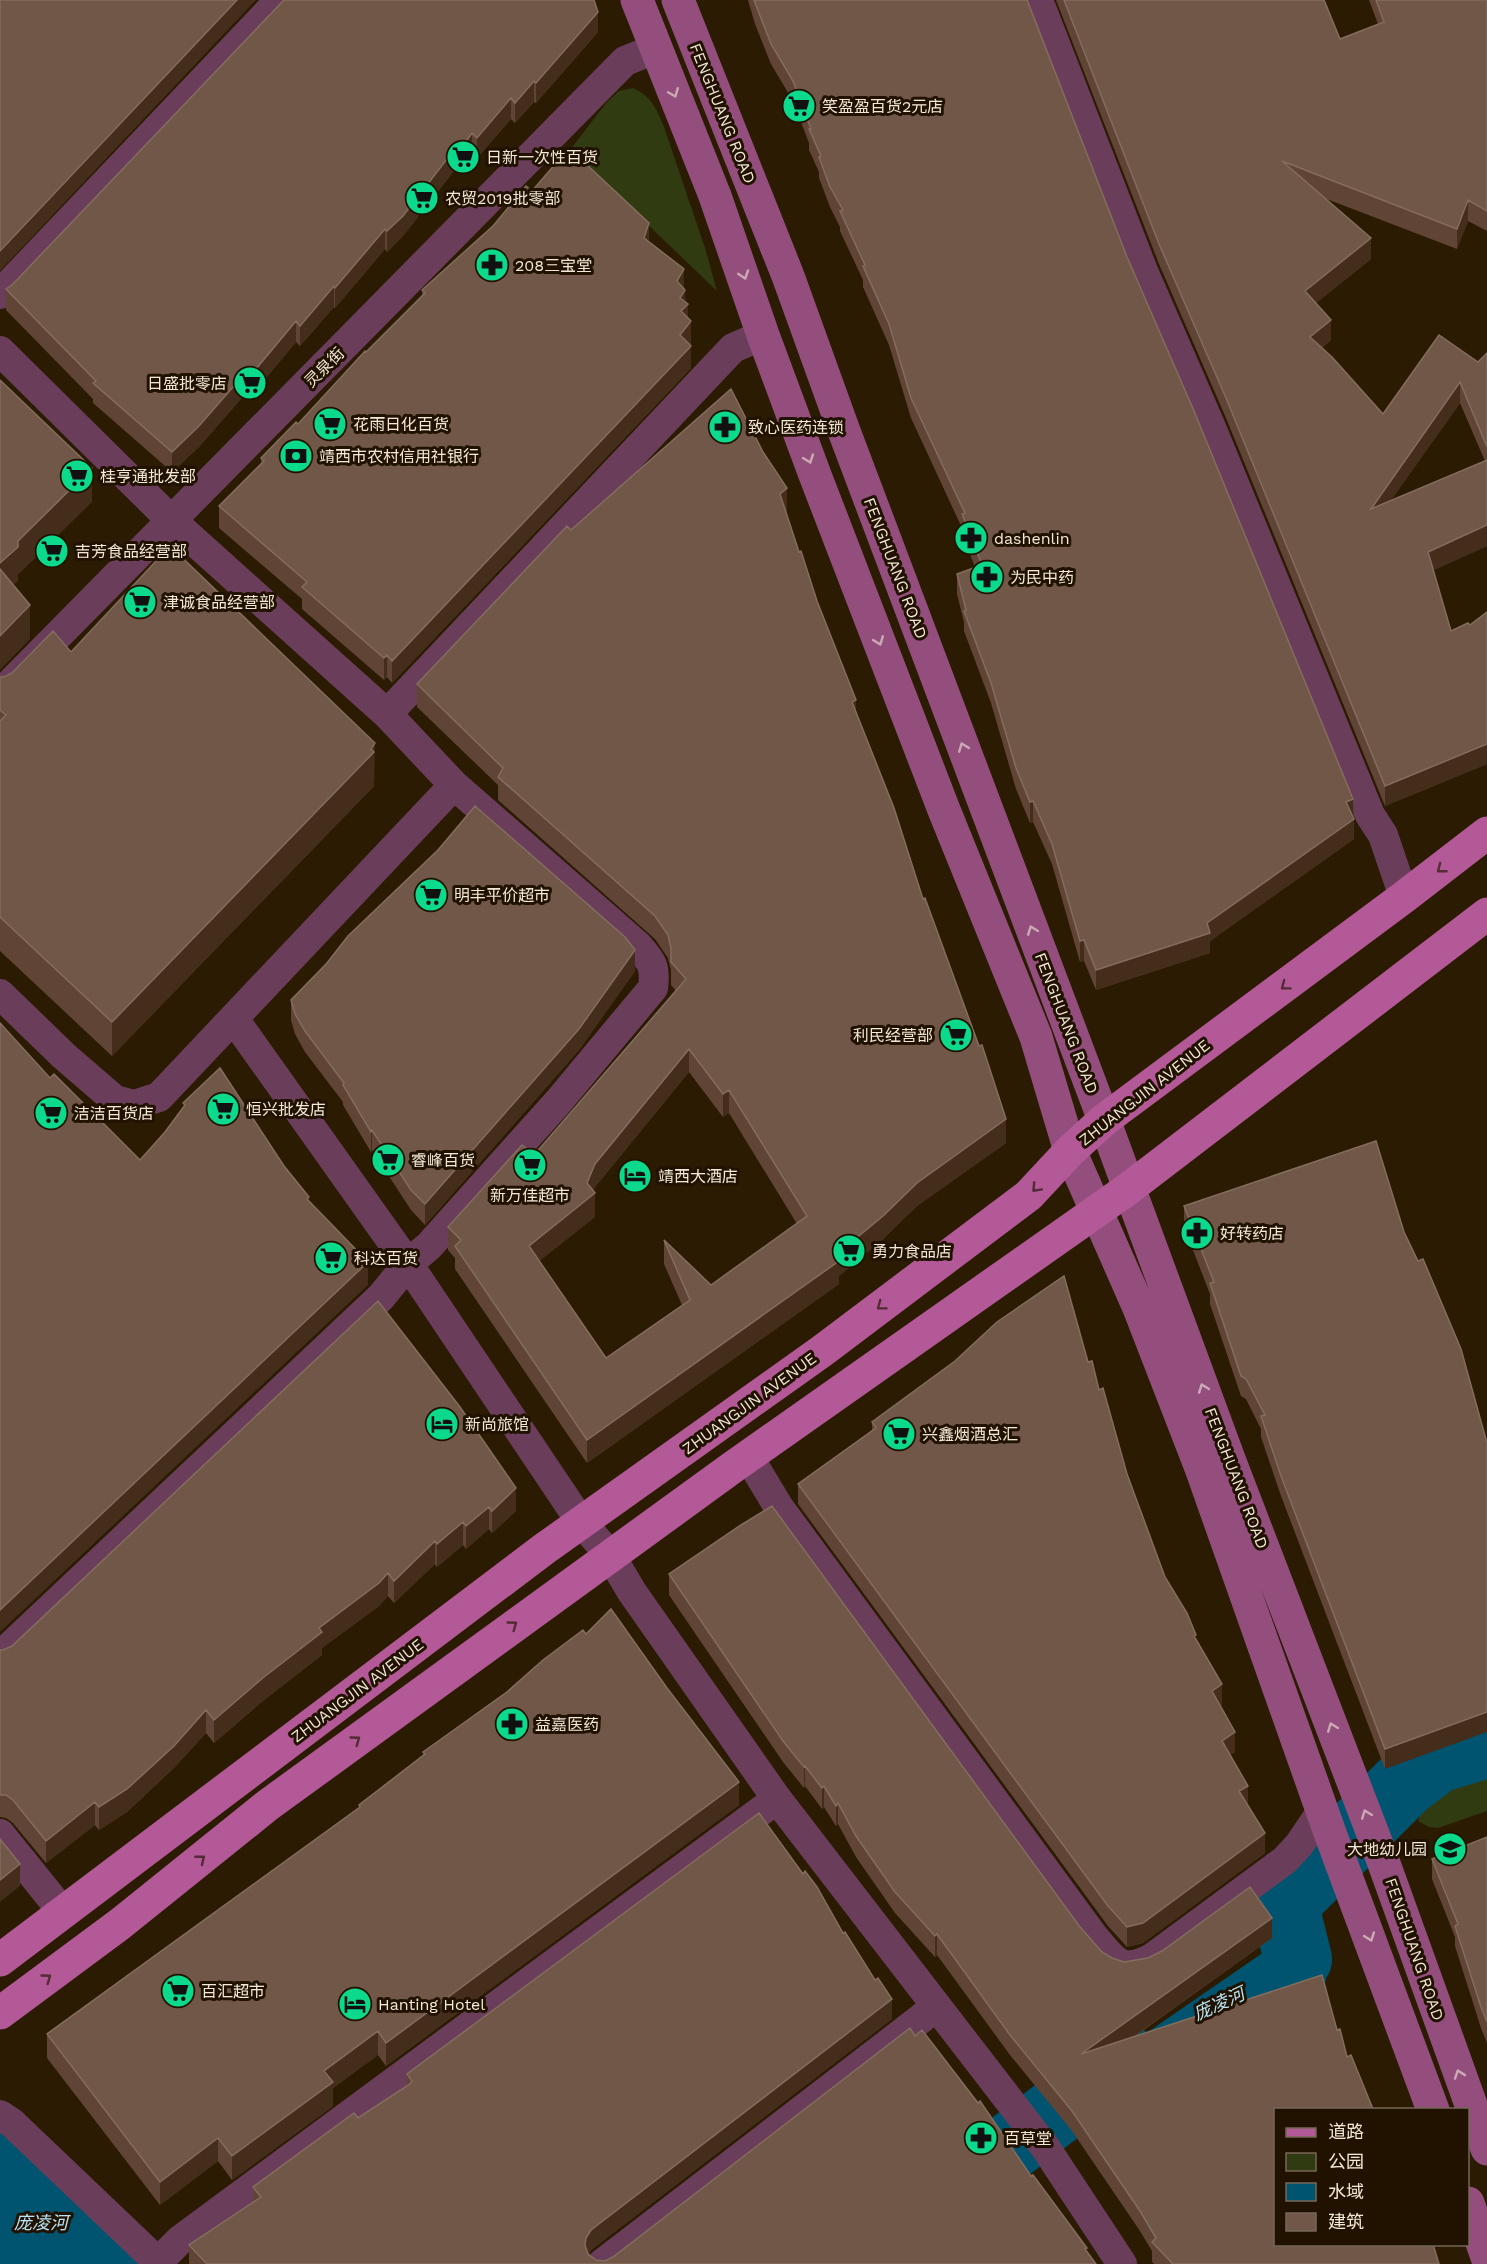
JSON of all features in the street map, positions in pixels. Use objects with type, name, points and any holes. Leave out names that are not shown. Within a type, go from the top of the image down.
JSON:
[{"type":"main road","name":"FENGHUANG ROAD","points":[[637,0],[655,50],[716,196],[763,335],[944,810],[1036,1037],[1070,1151],[1139,1308],[1201,1468],[1326,1822],[1433,2108]]},
{"type":"main road","name":"FENGHUANG ROAD","points":[[678,0],[788,276],[1128,1189],[1378,1847],[1487,2149]]},
{"type":"main road","name":"ZHUANGJIN AVENUE","points":[[0,1960],[62,1911],[581,1522],[625,1493],[822,1351],[1029,1196],[1070,1151],[1104,1120],[1487,833]]},
{"type":"main road","points":[[0,2013],[120,1924],[268,1804],[748,1456],[1128,1189],[1487,914]]},
{"type":"main road","points":[[1469,2208],[1487,2257]]},
{"type":"street","points":[[0,294],[280,0]]},
{"type":"street","points":[[1038,0],[1147,280],[1210,425],[1370,815],[1383,835],[1404,897]]},
{"type":"street","name":"灵泉街","points":[[0,694],[625,61],[655,50]]},
{"type":"street","points":[[387,714],[732,348],[763,335]]},
{"type":"street","points":[[0,351],[172,521],[387,714],[454,785],[637,945],[655,971],[653,988],[623,1026],[429,1246],[408,1264],[381,1298],[0,1656]]},
{"type":"street","points":[[0,994],[63,1056],[114,1100],[134,1105],[159,1097],[454,785]]},
{"type":"street","points":[[234,1018],[408,1264],[581,1522],[610,1555],[632,1592],[777,1799],[1045,2147],[1122,2264]]},
{"type":"street","points":[[748,1456],[778,1506],[1094,1937],[1115,1961],[1125,1965],[1138,1965],[1152,1958],[1285,1860],[1326,1822]]},
{"type":"street","points":[[0,2115],[12,2123],[159,2263],[180,2240],[777,1799]]},
{"type":"street","points":[[0,1834],[62,1911]]},
{"type":"street","points":[[602,2264],[936,2007]]},
{"type":"green space","points":[[633,88],[645,95],[653,104],[664,127],[705,248],[717,291],[570,150],[607,102],[619,91]]},
{"type":"green space","points":[[1487,1766],[1487,1811],[1438,1828],[1429,1827],[1418,1821],[1427,1794],[1438,1783],[1454,1775]]},
{"type":"water","points":[[1297,1863],[1323,1936],[1326,1980],[1323,1986],[1165,2039],[1056,2124],[1047,2106],[1142,2036],[1274,1945],[1277,1938],[1276,1932],[1253,1898]]},
{"type":"water","name":"庞凌河","points":[[0,2130],[144,2264],[0,2264]]},
{"type":"building","points":[[0,0],[237,0],[0,251]]},
{"type":"building","points":[[284,0],[594,0],[598,12],[536,83],[534,81],[515,103],[511,98],[477,138],[472,133],[461,149],[457,146],[403,216],[387,231],[385,229],[300,326],[296,321],[250,376],[246,372],[199,426],[172,452],[93,383],[96,381],[6,289]]},
{"type":"building","points":[[754,0],[1027,0],[1127,257],[1194,411],[1353,799],[1346,802],[1354,819],[1207,923],[1210,933],[1096,970],[1084,940],[1080,941],[1052,844],[1033,801],[1030,802],[1016,768],[991,683],[964,611],[966,610],[957,574],[982,565],[962,514],[965,513],[911,398],[889,324],[840,211],[843,210],[830,187],[793,81],[771,44]]},
{"type":"building","points":[[1064,0],[1324,0],[1340,39],[1384,22],[1376,0],[1487,0],[1487,211],[1468,200],[1457,229],[1282,161],[1371,238],[1305,291],[1331,320],[1310,337],[1332,357],[1383,414],[1439,335],[1478,362],[1487,353],[1487,447],[1460,382],[1371,509],[1487,460],[1487,525],[1428,552],[1451,631],[1468,623],[1470,625],[1487,612],[1487,744],[1385,786],[1226,398],[1159,244]]},
{"type":"building","points":[[569,148],[649,223],[644,238],[684,269],[677,281],[685,290],[680,298],[688,304],[681,311],[691,321],[680,335],[691,346],[392,661],[387,655],[384,658],[302,587],[307,582],[219,506],[264,461],[261,458],[296,422],[298,424],[365,351],[425,293],[422,290],[493,226],[526,186],[532,191]]},
{"type":"building","points":[[0,380],[92,468],[18,541],[18,547],[0,563]]},
{"type":"building","points":[[731,389],[763,452],[787,488],[780,494],[799,552],[801,551],[817,601],[856,700],[852,702],[894,808],[923,899],[925,898],[979,1046],[982,1045],[1006,1119],[917,1183],[883,1216],[836,1255],[839,1261],[587,1440],[455,1246],[461,1240],[448,1227],[522,1145],[534,1155],[686,979],[671,962],[668,935],[655,916],[498,777],[503,768],[417,684],[567,526],[571,530]],"holes":[[[689,1049],[723,1094],[729,1090],[807,1216],[711,1285],[664,1240],[690,1300],[606,1358],[529,1246],[595,1193],[587,1183],[595,1164]]]},
{"type":"building","points":[[170,546],[375,743],[371,749],[374,752],[112,1022],[0,917],[0,721],[6,715],[0,710],[0,677],[12,673],[53,631],[71,652]]},
{"type":"building","points":[[0,569],[30,605],[0,636]]},
{"type":"building","points":[[475,806],[625,937],[635,950],[579,1029],[425,1204],[411,1190],[372,1130],[371,1132],[343,1085],[344,1083],[305,1031],[295,1014],[291,1000],[327,963],[348,936],[438,850]]},
{"type":"building","points":[[0,1023],[50,1078],[54,1074],[140,1160],[165,1132],[185,1105],[183,1103],[220,1068],[284,1166],[309,1197],[307,1199],[368,1262],[0,1610]]},
{"type":"building","points":[[1376,1141],[1404,1232],[1418,1261],[1423,1259],[1461,1349],[1487,1443],[1487,1712],[1385,1749],[1281,1476],[1261,1416],[1265,1415],[1246,1379],[1241,1376],[1210,1283],[1214,1282],[1184,1206]]},
{"type":"building","points":[[1064,1276],[1088,1362],[1092,1361],[1099,1390],[1103,1388],[1127,1474],[1165,1577],[1187,1613],[1196,1635],[1194,1636],[1222,1684],[1212,1691],[1235,1732],[1222,1741],[1248,1786],[1239,1791],[1265,1833],[1143,1923],[1127,1927],[1108,1906],[798,1484],[876,1428],[872,1422],[955,1361],[997,1322]]},
{"type":"building","points":[[378,1301],[460,1407],[516,1488],[492,1511],[489,1507],[466,1526],[463,1522],[437,1544],[435,1541],[394,1581],[388,1573],[379,1583],[319,1628],[322,1632],[214,1720],[206,1710],[174,1746],[127,1789],[99,1807],[95,1802],[46,1841],[13,1800],[6,1795],[0,1795],[0,1650],[12,1646]]},
{"type":"building","points":[[772,1506],[1080,1927],[1102,1952],[1124,1962],[1148,1958],[1162,1951],[1250,1887],[1272,1918],[1081,2054],[1322,1975],[1347,2057],[1351,2055],[1373,2108],[1274,2108],[1274,2246],[1434,2246],[1439,2264],[1173,2264],[1152,2242],[1156,2238],[1140,2211],[1072,2111],[1010,2035],[937,1934],[935,1936],[895,1892],[856,1836],[838,1803],[836,1806],[824,1786],[822,1788],[783,1741],[669,1574]]},
{"type":"building","points":[[611,1609],[667,1688],[739,1782],[386,2043],[378,2031],[324,2071],[333,2082],[232,2156],[218,2138],[160,2182],[47,2034],[360,1807],[359,1805],[425,1754],[423,1752],[507,1692],[543,1660],[583,1630],[586,1634]]},
{"type":"building","points":[[759,1813],[803,1874],[805,1871],[817,1887],[843,1933],[845,1932],[875,1980],[878,1978],[892,1999],[591,2230],[585,2245],[588,2254],[596,2260],[605,2261],[613,2257],[910,2028],[915,2036],[922,2030],[978,2103],[980,2101],[1031,2176],[1033,2175],[1087,2248],[1085,2249],[1096,2264],[207,2264],[189,2245],[261,2197],[253,2187],[354,2113],[358,2118],[410,2084],[412,2081],[407,2074]]},
{"type":"building","points":[[1487,1837],[1487,2022],[1455,1926],[1458,1924],[1432,1859]]},
{"type":"building","points":[[0,1839],[20,1864],[0,1880]]},
{"type":"waterway","name":"庞凌河","points":[[1294,1965],[1298,1959],[1287,1915],[1289,1899],[1404,1784],[1437,1759],[1487,1744]]},
{"type":"waterway","name":"庞凌河","points":[[855,2264],[1126,2059]]},
{"type":"place","name":"笑盈盈百货2元店","points":[[799,106]]},
{"type":"place","name":"日新一次性百货","points":[[463,157]]},
{"type":"place","name":"农贸2019批零部","points":[[422,198]]},
{"type":"place","name":"208三宝堂","points":[[492,265]]},
{"type":"place","name":"日盛批零店","points":[[250,383]]},
{"type":"place","name":"花雨日化百货","points":[[330,424]]},
{"type":"place","name":"致心医药连锁","points":[[725,427]]},
{"type":"place","name":"靖西市农村信用社银行","points":[[296,456]]},
{"type":"place","name":"桂亨通批发部","points":[[77,476]]},
{"type":"place","name":"dashenlin","points":[[971,538]]},
{"type":"place","name":"吉芳食品经营部","points":[[52,551]]},
{"type":"place","name":"为民中药","points":[[987,577]]},
{"type":"place","name":"津诚食品经营部","points":[[140,602]]},
{"type":"place","name":"明丰平价超市","points":[[431,895]]},
{"type":"place","name":"利民经营部","points":[[956,1035]]},
{"type":"place","name":"恒兴批发店","points":[[223,1109]]},
{"type":"place","name":"洁洁百货店","points":[[51,1113]]},
{"type":"place","name":"睿峰百货","points":[[388,1160]]},
{"type":"place","name":"新万佳超市","points":[[530,1165]]},
{"type":"place","name":"靖西大酒店","points":[[635,1176]]},
{"type":"place","name":"好转药店","points":[[1197,1233]]},
{"type":"place","name":"勇力食品店","points":[[849,1251]]},
{"type":"place","name":"科达百货","points":[[331,1258]]},
{"type":"place","name":"新尚旅馆","points":[[442,1424]]},
{"type":"place","name":"兴鑫烟酒总汇","points":[[899,1434]]},
{"type":"place","name":"益嘉医药","points":[[512,1724]]},
{"type":"place","name":"大地幼儿园","points":[[1450,1849]]},
{"type":"place","name":"百汇超市","points":[[178,1991]]},
{"type":"place","name":"Hanting Hotel","points":[[355,2004]]},
{"type":"place","name":"百草堂","points":[[981,2138]]}]
